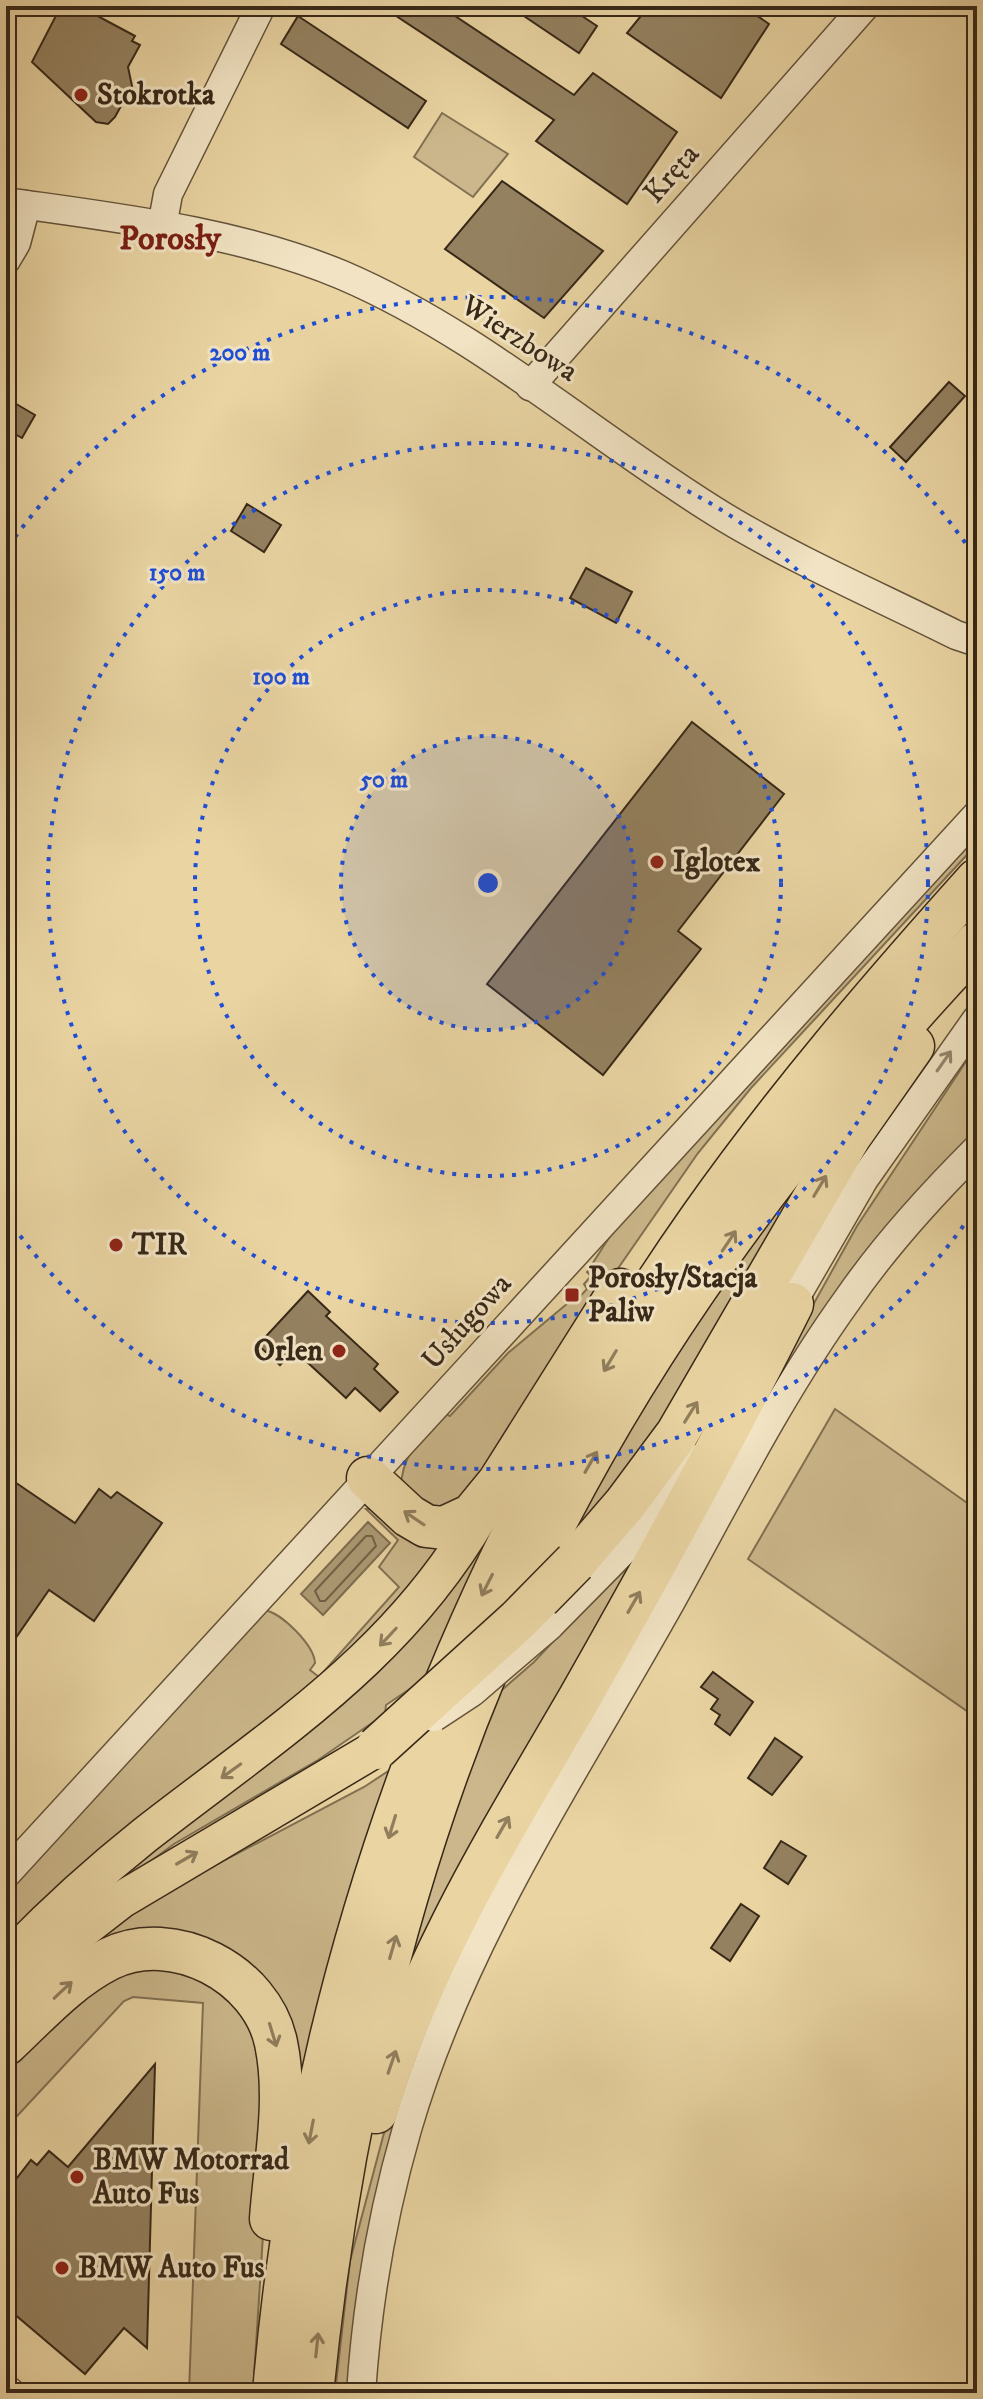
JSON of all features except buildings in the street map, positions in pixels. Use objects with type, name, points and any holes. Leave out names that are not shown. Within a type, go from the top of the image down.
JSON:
[{"type":"highway","points":[[275,2377],[307,2151],[348,1970],[400,1800],[478,1602],[584,1405],[701,1218],[805,1081],[977,880]]},
{"type":"highway","points":[[368,1478],[409,1516],[426,1526],[444,1528],[472,1515],[499,1482],[629,1277],[743,1121],[836,1019],[924,939]]},
{"type":"highway","points":[[312,2393],[322,2297],[346,2139],[373,2015],[433,1814],[485,1673],[518,1598],[552,1529],[636,1383],[738,1227],[853,1078],[977,943]]},
{"type":"highway","points":[[377,1748],[518,1620],[575,1562],[625,1504],[677,1434],[850,1136],[977,960]]},
{"type":"highway","points":[[322,2297],[382,2092],[435,1954],[469,1887],[692,1500],[792,1304]]},
{"type":"highway","points":[[6,2044],[76,1979],[111,1958],[138,1950],[203,1958],[242,1984],[267,2017],[276,2042],[281,2079],[271,2223],[275,2377]]},
{"type":"main road","points":[[6,1962],[104,1868],[361,1667],[440,1579],[471,1533],[499,1482]]},
{"type":"main road","points":[[6,2006],[76,1935],[121,1900],[377,1748]]},
{"type":"street","points":[[162,227],[168,194],[198,126],[261,6]]},
{"type":"street","name":"Kręta","points":[[530,386],[865,6]]},
{"type":"street","points":[[6,260],[16,243],[16,203]]},
{"type":"street","name":"Wierzbowa","points":[[16,203],[248,244],[343,276],[412,311],[530,386],[724,517],[811,565],[966,638],[977,659]]},
{"type":"street","name":"Usługowa","points":[[6,1874],[977,815]]},
{"type":"street","points":[[377,1748],[410,1732],[472,1692],[549,1626],[656,1513],[792,1304],[872,1167],[977,1019]]},
{"type":"street","points":[[361,2393],[374,2272],[407,2129],[437,2044],[509,1886],[812,1354],[883,1251],[977,1149]]},
{"type":"street","points":[[6,2389],[11,2393]]},
{"type":"shaded area","points":[[442,113],[508,154],[473,197],[414,157]]},
{"type":"shaded area","points":[[977,833],[977,844],[751,1088],[698,1153],[585,1316],[471,1503],[449,1517],[401,1487],[405,1464],[421,1438],[445,1414],[450,1416],[508,1353],[574,1298],[577,1300],[587,1289],[584,1284],[591,1276],[587,1272],[614,1230]]},
{"type":"shaded area","points":[[977,1045],[977,1135],[877,1240],[803,1344],[473,1929],[426,2042],[375,2212],[356,2330],[352,2393],[335,2393],[350,2261],[393,2099],[419,2023],[479,1891],[637,1621],[857,1226]]},
{"type":"shaded area","points":[[868,1082],[680,1404],[554,1562],[685,1329]]},
{"type":"shaded area","points":[[835,1409],[977,1510],[977,1718],[748,1559]]},
{"type":"shaded area","points":[[533,1451],[435,1672],[386,1705],[385,1714],[318,1760],[174,1844],[68,1922],[6,1988],[6,1979],[54,1929],[216,1800]]},
{"type":"shaded area","points":[[366,1509],[381,1509],[453,1540],[323,1682],[6,1941],[6,1889],[259,1614],[264,1610],[271,1612],[296,1630],[313,1656],[315,1663],[310,1670],[319,1677],[399,1587],[379,1567],[398,1540]]},
{"type":"shaded area","points":[[660,1527],[391,2003],[495,1696],[534,1662]]},
{"type":"shaded area","points":[[399,1764],[293,2163],[296,2078],[186,1941],[11,2019],[90,1942],[166,1891],[364,1787]]},
{"type":"shaded area","points":[[175,1962],[240,1995],[273,2077],[253,2393],[189,2393],[203,2003],[133,1997],[124,2001],[6,2128],[6,2054],[93,1980]]},
{"type":"water","points":[[368,1522],[390,1543],[323,1615],[301,1594]]},
{"type":"place","name":"Stokrotka","points":[[81,95]]},
{"type":"place","name":"Iglotex","points":[[657,862]]},
{"type":"place","name":"TIR","points":[[116,1245]]},
{"type":"place","name":"Porosły/Stacja Paliw","points":[[572,1295]]},
{"type":"place","name":"Orlen","points":[[339,1351]]},
{"type":"place","name":"BMW Motorrad Auto Fus","points":[[77,2177]]},
{"type":"place","name":"BMW Auto Fus","points":[[62,2268]]},
{"type":"district","name":"Porosły","points":[[170,239]]}]
